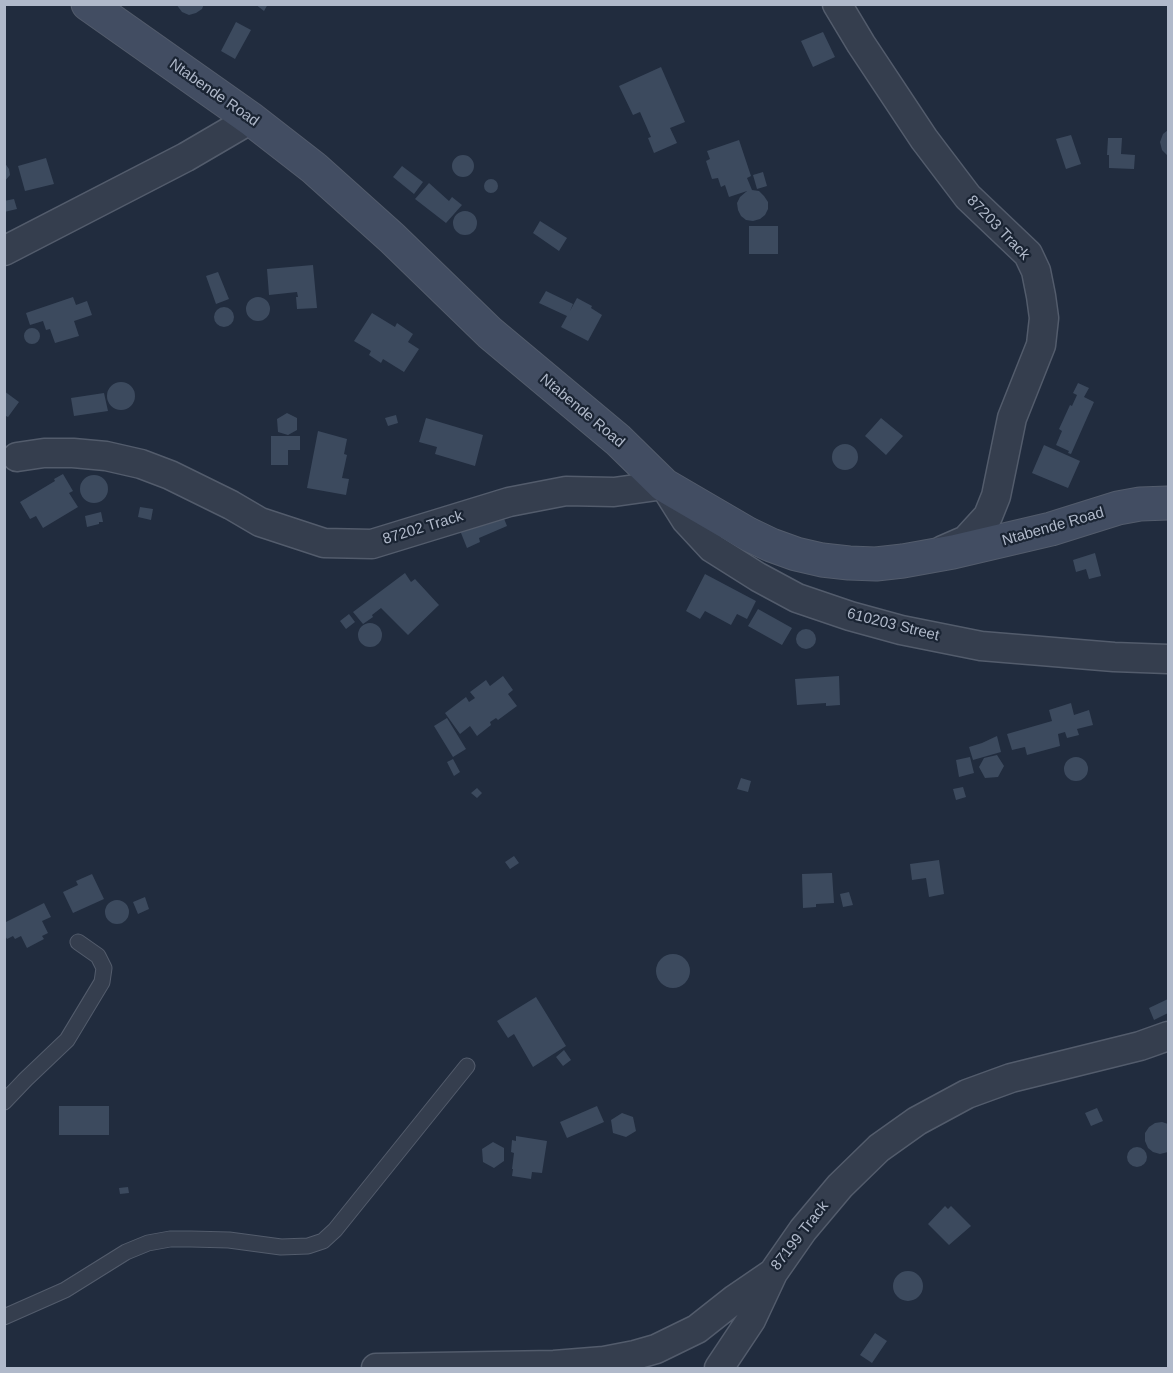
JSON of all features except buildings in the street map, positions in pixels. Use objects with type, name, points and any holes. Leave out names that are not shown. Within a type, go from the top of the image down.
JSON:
[{"type":"street","name":"Ntabende Road","points":[[88,4],[251,119],[314,168],[392,238],[490,333],[618,440],[664,485],[771,545],[822,560],[876,564],[953,552],[1051,529],[1118,508],[1168,503]]},
{"type":"street","name":"87203 Track","points":[[837,4],[924,139],[968,197],[1028,254],[1036,271],[1041,296],[1044,318],[1041,345],[1012,418],[996,496],[988,516],[966,540],[930,556]]},
{"type":"street","points":[[4,250],[186,157],[251,119]]},
{"type":"street","name":"87202 Track","points":[[17,457],[44,453],[73,453],[106,456],[141,464],[170,475],[260,522],[324,543],[372,544],[508,502],[566,491],[614,492],[664,485]]},
{"type":"street","name":"610203 Street","points":[[664,485],[686,520],[712,548],[758,578],[797,598],[901,630],[981,646],[1168,659]]},
{"type":"street","name":"87199 Track","points":[[376,1368],[554,1365],[604,1361],[656,1349],[697,1329],[773,1273],[803,1230],[840,1186],[879,1148],[917,1121],[967,1094],[1011,1078],[1140,1046],[1168,1036]]},
{"type":"street","points":[[719,1368],[751,1320],[773,1273]]},
{"type":"lane","points":[[4,1102],[67,1040],[102,982],[104,968],[98,956],[78,942]]},
{"type":"lane","points":[[4,1317],[65,1290],[126,1252],[148,1243],[170,1239],[229,1240],[281,1247],[308,1246],[323,1241],[335,1230],[467,1066]]}]
